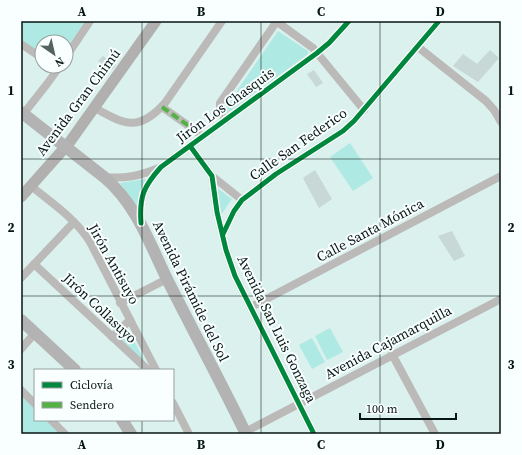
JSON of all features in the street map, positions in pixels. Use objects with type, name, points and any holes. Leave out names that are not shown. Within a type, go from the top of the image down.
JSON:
[{"type":"main road","name":"Avenida Pirámide del Sol","points":[[22,114],[113,184],[125,198],[141,223],[167,279],[244,433]]},
{"type":"main road","points":[[21,320],[74,369]]},
{"type":"main road","points":[[123,421],[131,434]]},
{"type":"street","points":[[74,45],[90,21]]},
{"type":"street","name":"Avenida Gran Chimú","points":[[21,197],[66,147],[156,21]]},
{"type":"street","points":[[95,108],[124,123],[147,119],[154,115],[162,107],[222,21]]},
{"type":"street","points":[[225,120],[220,112],[220,103],[276,21],[313,48],[364,110]]},
{"type":"street","name":"Jirón Los Chasquis","points":[[141,223],[141,200],[144,189],[149,180],[161,167],[317,53],[329,43],[349,21]]},
{"type":"street","name":"Calle San Federico","points":[[223,234],[234,211],[242,200],[276,174],[343,131],[364,110],[439,21]]},
{"type":"street","points":[[21,44],[34,53]]},
{"type":"street","points":[[418,47],[480,96],[494,110],[501,122]]},
{"type":"street","points":[[22,114],[52,74]]},
{"type":"street","points":[[162,107],[203,136]]},
{"type":"street","name":"Avenida San Luis Gonzaga","points":[[190,146],[212,176],[217,212],[226,250],[235,276],[314,434]]},
{"type":"street","name":"Jirón Los Chasquis","points":[[104,177],[132,177],[161,167]]},
{"type":"street","points":[[212,176],[242,200]]},
{"type":"street","name":"Calle Santa Mónica","points":[[251,307],[501,176]]},
{"type":"street","name":"Jirón Antisuyo","points":[[31,186],[84,232],[155,369]]},
{"type":"street","points":[[21,278],[74,222]]},
{"type":"street","name":"Jirón Collasuyo","points":[[34,264],[147,369]]},
{"type":"street","points":[[120,303],[167,279]]},
{"type":"street","name":"Avenida Cajamarquilla","points":[[244,433],[392,354],[501,299]]},
{"type":"street","points":[[112,337],[130,320]]},
{"type":"street","points":[[21,349],[35,333]]},
{"type":"street","points":[[392,354],[435,434]]},
{"type":"street","points":[[21,390],[34,403]]},
{"type":"street","points":[[174,405],[189,434]]},
{"type":"street","points":[[52,421],[65,434]]},
{"type":"shaded area","points":[[21,21],[85,21],[74,37],[74,34],[34,34],[34,49],[21,40]]},
{"type":"shaded area","points":[[278,31],[308,51],[308,54],[225,114],[225,108]]},
{"type":"shaded area","points":[[350,143],[373,178],[353,191],[330,157]]},
{"type":"shaded area","points":[[146,179],[137,207],[120,183]]},
{"type":"shaded area","points":[[216,187],[232,199],[221,215]]},
{"type":"shaded area","points":[[330,328],[343,352],[327,360],[315,336]]},
{"type":"shaded area","points":[[128,329],[146,364],[119,339]]},
{"type":"shaded area","points":[[312,338],[325,362],[312,369],[299,345]]},
{"type":"shaded area","points":[[21,394],[34,407],[34,421],[49,421],[62,434],[21,434]]},
{"type":"building","points":[[490,50],[499,58],[478,82],[453,66],[463,54],[477,64]]},
{"type":"building","points":[[103,56],[116,65],[112,70],[98,61]]},
{"type":"building","points":[[314,70],[323,83],[316,87],[307,74]]},
{"type":"building","points":[[315,170],[332,199],[319,208],[303,178]]},
{"type":"building","points":[[452,231],[465,256],[454,261],[438,236]]},
{"type":"marked path","points":[[162,107],[203,136]]},
{"type":"cycle path","points":[[141,223],[141,206],[144,192],[150,180],[161,167],[317,53],[329,43],[349,21]]},
{"type":"cycle path","points":[[223,234],[234,211],[242,200],[276,174],[343,131],[354,121],[439,21]]},
{"type":"cycle path","points":[[190,146],[212,176],[217,212],[226,250],[235,276],[314,434]]}]
